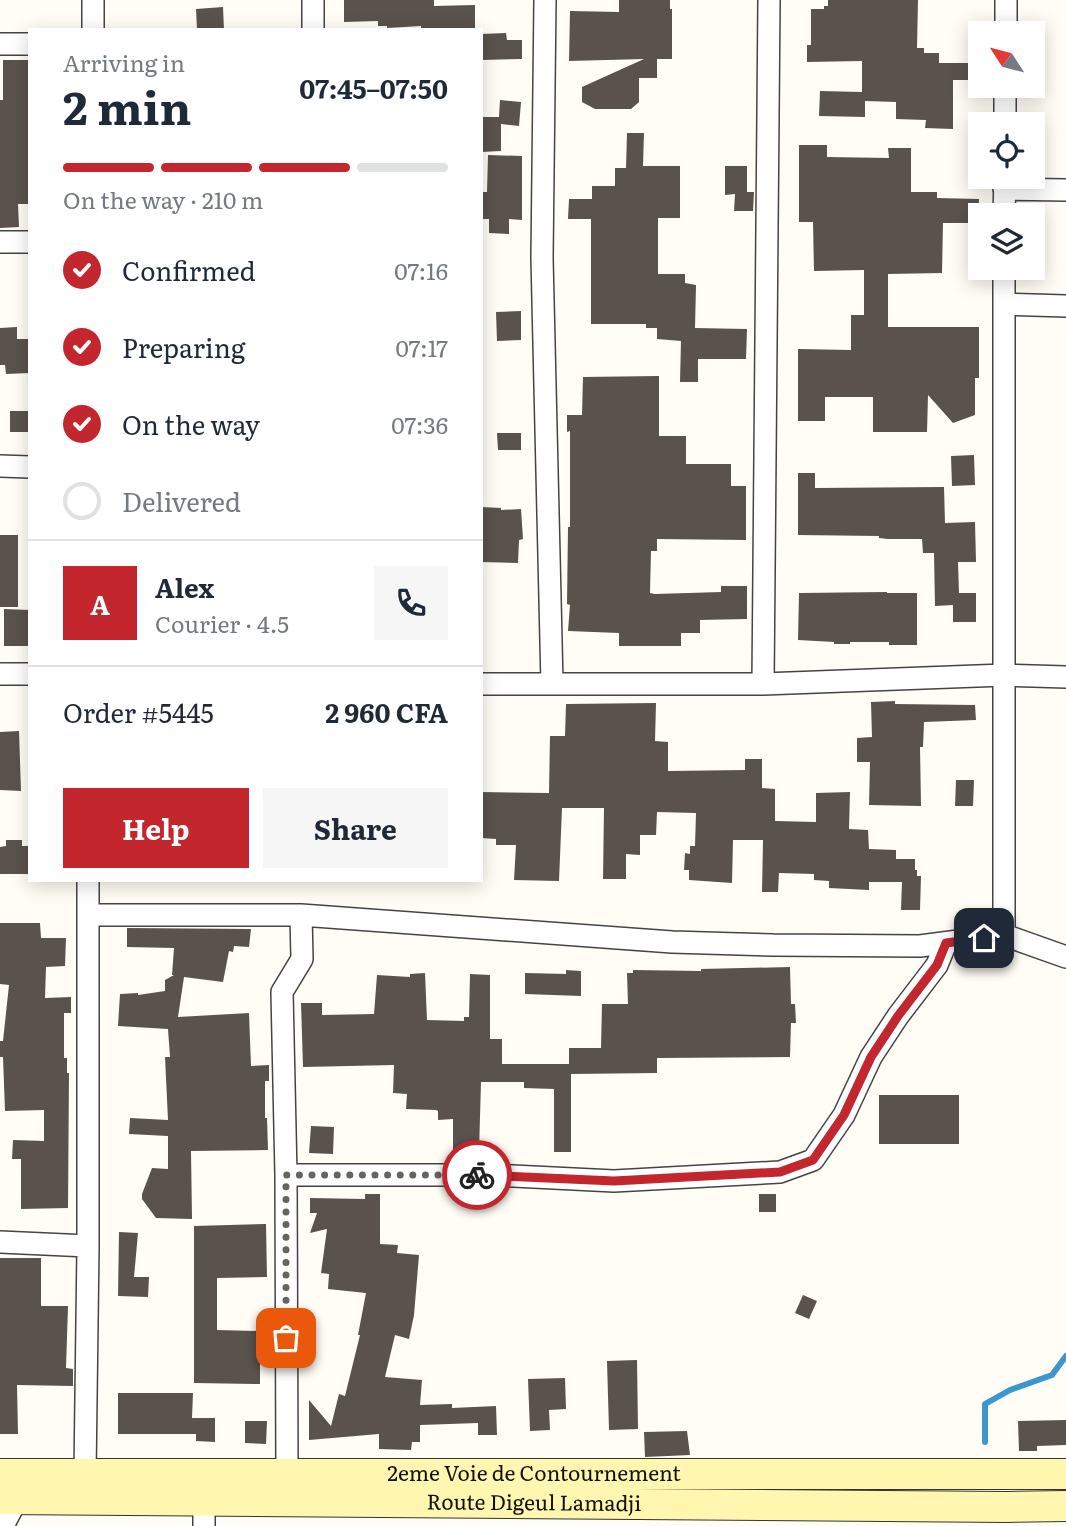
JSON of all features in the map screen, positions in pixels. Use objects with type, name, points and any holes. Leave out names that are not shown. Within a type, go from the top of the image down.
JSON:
[{"type":"main road","name":"2eme Voie de Contournement","points":[[0,1474],[1066,1474]]},
{"type":"main road","name":"Route Digeul Lamadji","points":[[8,1499],[204,1512],[1006,1517],[1066,1506]]},
{"type":"street","points":[[93,0],[93,28]]},
{"type":"street","points":[[313,0],[313,28]]},
{"type":"street","points":[[545,0],[542,258],[552,684]]},
{"type":"street","points":[[763,684],[769,0]]},
{"type":"street","points":[[1006,0],[1006,21]]},
{"type":"street","points":[[0,44],[28,44]]},
{"type":"street","points":[[1045,188],[1066,190]]},
{"type":"street","points":[[0,242],[28,242]]},
{"type":"street","points":[[1004,280],[1004,935]]},
{"type":"street","points":[[1004,304],[1066,306]]},
{"type":"street","points":[[0,466],[28,467]]},
{"type":"street","points":[[0,674],[28,674]]},
{"type":"street","points":[[483,684],[763,684],[1004,675],[1066,677]]},
{"type":"street","points":[[85,1474],[88,882]]},
{"type":"street","points":[[88,915],[301,915],[672,942],[893,946],[946,943],[1004,935],[1066,957]]},
{"type":"street","points":[[286,1474],[286,1175],[282,992],[302,959],[301,915]]},
{"type":"street","points":[[286,1175],[493,1175],[614,1181],[780,1172],[813,1160],[844,1115],[871,1057],[937,965],[946,943]]},
{"type":"street","points":[[0,1241],[88,1247]]},
{"type":"street","points":[[3,1526],[8,1499]]},
{"type":"building","points":[[344,0],[434,0],[434,6],[475,5],[475,28],[387,28],[378,26],[378,21],[344,22]]},
{"type":"building","points":[[619,0],[670,0],[672,59],[657,59],[657,78],[639,78],[639,102],[631,109],[595,109],[582,102],[582,87],[644,59],[569,61],[570,11],[619,12]]},
{"type":"building","points":[[828,0],[918,0],[917,48],[924,48],[924,53],[939,53],[939,63],[968,63],[968,80],[953,80],[953,129],[925,128],[926,120],[896,119],[896,102],[865,101],[865,117],[819,116],[820,91],[862,92],[862,61],[807,62],[807,45],[811,45],[811,9],[824,9],[824,6],[828,6]]},
{"type":"building","points":[[223,7],[224,28],[197,28],[196,9]]},
{"type":"building","points":[[506,33],[507,40],[522,40],[522,59],[483,60],[483,34]]},
{"type":"building","points":[[3,60],[28,60],[28,204],[18,204],[19,227],[0,228],[0,100],[3,100]]},
{"type":"building","points":[[500,100],[521,102],[519,126],[501,124],[501,151],[483,152],[483,117],[499,117]]},
{"type":"building","points":[[627,133],[644,133],[643,166],[680,166],[680,218],[658,218],[658,274],[685,274],[685,283],[696,285],[695,328],[747,329],[746,359],[698,359],[698,382],[680,382],[681,341],[657,339],[657,328],[646,328],[646,324],[591,324],[591,219],[568,219],[569,199],[592,199],[592,186],[615,186],[615,168],[626,168]]},
{"type":"building","points":[[799,145],[827,145],[827,157],[889,158],[888,148],[911,148],[911,192],[937,192],[937,198],[979,199],[979,203],[968,203],[968,223],[943,223],[942,273],[888,274],[888,327],[979,327],[979,378],[975,378],[975,415],[953,423],[928,395],[927,432],[873,432],[873,397],[825,397],[825,421],[798,421],[798,349],[851,350],[851,315],[864,315],[864,270],[814,271],[813,222],[799,222]]},
{"type":"building","points":[[488,155],[522,156],[522,220],[509,219],[509,234],[489,233],[489,219],[483,219],[483,192],[487,192]]},
{"type":"building","points":[[725,166],[747,166],[747,192],[754,192],[753,211],[734,211],[735,194],[725,195]]},
{"type":"building","points":[[521,311],[521,340],[497,341],[496,312]]},
{"type":"building","points":[[17,327],[17,339],[28,339],[28,373],[6,374],[5,365],[0,365],[0,328]]},
{"type":"building","points":[[659,376],[659,436],[686,436],[686,464],[731,464],[731,486],[746,486],[746,540],[657,539],[657,551],[651,551],[650,593],[721,592],[721,586],[747,586],[747,619],[700,620],[700,633],[681,633],[681,646],[619,646],[619,633],[568,631],[570,431],[567,432],[567,415],[582,415],[583,377]]},
{"type":"building","points":[[10,411],[28,411],[28,432],[10,432]]},
{"type":"building","points":[[497,433],[521,433],[521,450],[498,450]]},
{"type":"building","points":[[974,455],[975,485],[952,486],[951,456]]},
{"type":"building","points":[[798,473],[815,473],[815,488],[944,487],[945,523],[975,522],[976,562],[958,562],[959,593],[976,593],[976,622],[953,622],[953,605],[935,606],[934,553],[923,553],[922,539],[798,535]]},
{"type":"building","points":[[483,507],[521,509],[523,539],[519,540],[518,563],[483,562]]},
{"type":"building","points":[[0,535],[18,535],[18,607],[0,607]]},
{"type":"building","points":[[799,593],[917,593],[917,645],[889,645],[889,642],[834,644],[798,640]]},
{"type":"building","points":[[4,609],[28,610],[28,646],[4,646]]},
{"type":"building","points":[[895,701],[895,704],[975,705],[976,720],[924,722],[923,747],[920,747],[921,806],[869,805],[870,762],[857,762],[857,738],[872,737],[871,702]]},
{"type":"building","points":[[656,703],[655,741],[668,742],[668,771],[745,770],[745,759],[762,759],[762,788],[775,789],[775,821],[816,822],[816,793],[850,792],[849,829],[868,830],[869,849],[896,850],[896,859],[915,859],[917,876],[921,876],[920,910],[901,910],[902,882],[869,882],[869,890],[829,888],[829,881],[814,880],[814,874],[779,873],[778,892],[762,892],[763,840],[733,840],[732,883],[689,880],[689,870],[684,870],[685,853],[690,854],[690,846],[695,846],[696,813],[657,812],[656,835],[640,835],[640,855],[626,854],[626,879],[603,879],[604,808],[562,808],[559,881],[514,880],[516,845],[496,845],[496,839],[483,838],[483,792],[549,793],[550,736],[565,736],[566,704]]},
{"type":"building","points":[[19,731],[21,791],[0,790],[0,732]]},
{"type":"building","points":[[956,780],[974,780],[973,806],[955,806]]},
{"type":"building","points":[[6,840],[22,840],[22,846],[28,846],[28,874],[0,874],[0,847],[6,846]]},
{"type":"building","points":[[0,923],[40,923],[41,938],[66,938],[65,966],[46,967],[45,998],[71,997],[71,1013],[64,1013],[64,1058],[67,1058],[69,1073],[68,1208],[21,1209],[21,1159],[12,1159],[13,1140],[44,1141],[44,1110],[5,1111],[0,1041],[3,1041],[9,985],[0,984]]},
{"type":"building","points":[[127,928],[251,929],[249,947],[234,946],[233,952],[229,951],[223,982],[184,977],[178,1017],[249,1013],[251,1066],[269,1065],[269,1081],[265,1081],[268,1150],[191,1151],[192,1219],[156,1218],[142,1199],[152,1168],[168,1169],[168,1136],[129,1134],[130,1118],[168,1120],[165,1057],[170,1057],[168,1029],[118,1026],[120,994],[138,995],[165,991],[165,980],[174,975],[174,948],[127,947]]},
{"type":"building","points":[[790,967],[791,1004],[795,1004],[796,1023],[791,1023],[790,1057],[657,1058],[657,1073],[571,1074],[571,1152],[554,1152],[554,1089],[524,1088],[524,1082],[481,1082],[479,1152],[453,1152],[453,1119],[438,1120],[436,1110],[406,1109],[407,1094],[393,1093],[394,1065],[303,1067],[301,1003],[322,1003],[322,1015],[374,1014],[377,975],[410,977],[410,974],[425,973],[427,1020],[464,1021],[464,1017],[469,1017],[470,974],[490,975],[490,1039],[502,1039],[502,1064],[569,1064],[569,1048],[601,1048],[602,1004],[628,1004],[627,973],[633,973],[633,970],[701,971]]},
{"type":"building","points":[[566,970],[581,971],[581,996],[525,994],[525,973],[566,974]]},
{"type":"building","points":[[879,1095],[959,1095],[959,1144],[879,1144]]},
{"type":"building","points":[[311,1126],[334,1127],[333,1154],[309,1153]]},
{"type":"building","points":[[365,1194],[380,1194],[380,1244],[398,1245],[397,1253],[419,1255],[414,1315],[409,1339],[395,1335],[385,1377],[422,1380],[420,1405],[452,1404],[452,1408],[496,1406],[497,1435],[478,1435],[478,1423],[420,1425],[420,1442],[412,1442],[411,1450],[379,1449],[379,1434],[309,1440],[309,1400],[331,1426],[339,1394],[345,1396],[360,1335],[366,1293],[328,1289],[329,1274],[321,1273],[327,1229],[310,1233],[317,1213],[310,1213],[310,1198],[365,1199]]},
{"type":"building","points":[[759,1194],[776,1194],[776,1212],[759,1212]]},
{"type":"building","points":[[266,1224],[267,1277],[217,1278],[217,1330],[260,1331],[260,1384],[194,1383],[194,1226]]},
{"type":"building","points":[[119,1232],[138,1233],[134,1277],[149,1277],[148,1297],[118,1296]]},
{"type":"building","points":[[0,1258],[41,1258],[41,1306],[68,1306],[66,1368],[73,1369],[73,1386],[17,1385],[18,1434],[0,1434]]},
{"type":"building","points":[[803,1295],[817,1301],[809,1319],[795,1313]]},
{"type":"building","points":[[637,1360],[638,1429],[609,1430],[607,1361]]},
{"type":"building","points":[[565,1378],[566,1409],[549,1410],[550,1430],[530,1431],[528,1379]]},
{"type":"building","points":[[118,1393],[193,1393],[192,1418],[215,1418],[215,1442],[196,1441],[196,1434],[118,1434]]},
{"type":"building","points":[[1066,1420],[1066,1445],[1037,1446],[1037,1451],[1019,1451],[1018,1421]]},
{"type":"building","points":[[245,1421],[267,1421],[266,1444],[245,1443]]},
{"type":"building","points":[[687,1431],[690,1455],[645,1457],[644,1432]]},
{"type":"waterway","points":[[985,1442],[985,1404],[1010,1390],[1052,1375],[1066,1356]]},
{"type":"way so far","points":[[286,1338],[286,1175],[477,1175]]},
{"type":"route","points":[[477,1175],[614,1181],[780,1172],[813,1160],[844,1115],[871,1057],[937,965],[946,943],[984,938]]}]
